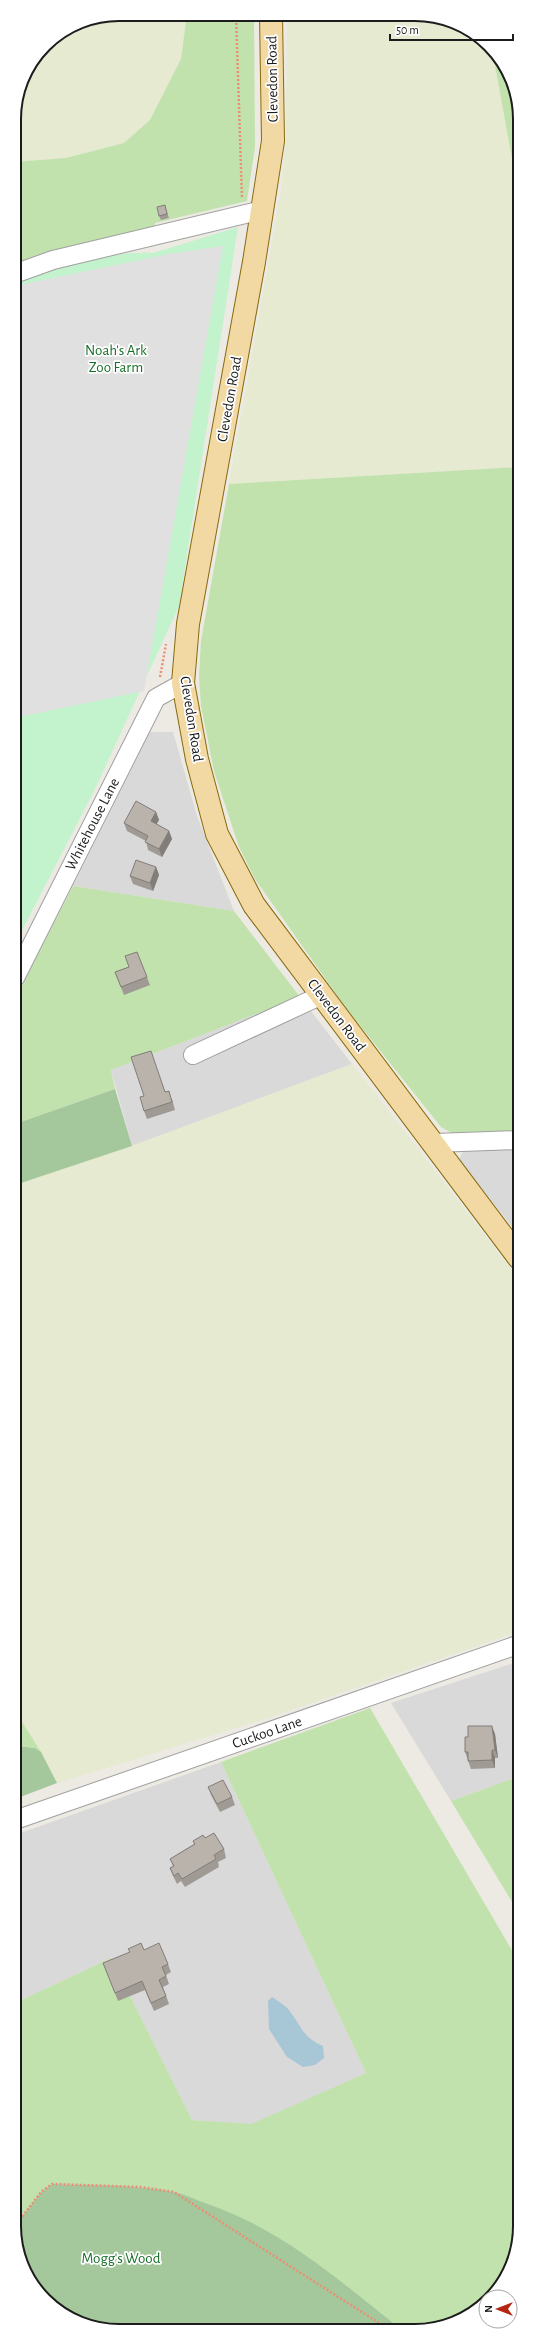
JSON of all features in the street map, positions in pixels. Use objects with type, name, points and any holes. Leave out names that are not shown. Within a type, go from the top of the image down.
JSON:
[{"type":"main road","name":"Clevedon Road","points":[[271,21],[273,141],[252,212],[188,624],[183,683],[197,759],[218,834],[254,905],[513,1249]]},
{"type":"street","points":[[21,271],[52,260],[252,212]]},
{"type":"street","name":"Whitehouse Lane","points":[[21,964],[156,698],[183,683]]},
{"type":"street","points":[[193,1054],[322,995]]},
{"type":"street","points":[[434,1143],[513,1140]]},
{"type":"street","name":"Cuckoo Lane","points":[[21,1818],[513,1646]]},
{"type":"path","points":[[236,21],[252,212]]},
{"type":"path","points":[[21,2218],[41,2192],[52,2184],[140,2187],[174,2192],[381,2324]]},
{"type":"shaded area","name":"Noah's Ark Zoo Farm","points":[[223,246],[144,691],[21,717],[21,285],[169,254]]},
{"type":"shaded area","points":[[150,732],[173,732],[197,816],[234,911],[73,886]]},
{"type":"shaded area","points":[[300,997],[352,1064],[132,1146],[111,1070]]},
{"type":"shaded area","points":[[513,1146],[513,1228],[459,1159],[465,1148]]},
{"type":"shaded area","points":[[513,1663],[513,1779],[451,1801],[391,1703]]},
{"type":"shaded area","points":[[221,1762],[366,2073],[251,2125],[192,2120],[111,1958],[21,2000],[21,1833]]},
{"type":"green space","points":[[113,21],[186,21],[181,59],[150,120],[124,143],[66,158],[21,161],[21,113],[24,94],[31,76],[41,59],[55,45],[76,31],[88,26]]},
{"type":"green space","points":[[186,21],[254,21],[255,147],[247,201],[155,223],[155,231],[21,264],[21,161],[66,158],[124,143],[150,120],[181,59]]},
{"type":"green space","points":[[287,21],[421,21],[440,24],[452,28],[475,41],[493,59],[513,164],[513,467],[229,484],[281,191],[286,141]]},
{"type":"green space","points":[[494,62],[503,76],[510,94],[513,119],[513,164]]},
{"type":"green space","name":"Noah's Ark Zoo Farm","points":[[238,227],[179,606],[95,789],[21,932],[21,281],[65,266],[100,258],[135,253],[153,253]]},
{"type":"green space","points":[[513,467],[513,1133],[454,1134],[441,1127],[346,1008],[255,879],[239,847],[214,771],[201,706],[199,677],[201,641],[229,484]]},
{"type":"green space","points":[[73,886],[234,911],[300,997],[111,1070],[115,1089],[21,1122],[21,987]]},
{"type":"green space","points":[[352,1064],[513,1271],[513,1633],[265,1719],[57,1783],[21,1721],[21,1183],[126,1148]]},
{"type":"green space","points":[[115,1089],[132,1146],[21,1183],[21,1122]]},
{"type":"green space","points":[[370,1708],[513,1952],[513,2232],[506,2263],[496,2280],[490,2289],[478,2289],[478,2301],[475,2304],[452,2317],[427,2323],[381,2324],[174,2192],[140,2187],[52,2184],[41,2192],[21,2218],[21,2000],[111,1958],[192,2120],[251,2124],[366,2073],[221,1762]]},
{"type":"green space","points":[[21,1720],[41,1752],[35,1748],[21,1747]]},
{"type":"green space","points":[[21,1747],[35,1748],[41,1752],[57,1783],[21,1797]]},
{"type":"green space","points":[[513,1779],[513,1903],[451,1801]]},
{"type":"green space","name":"Mogg's Wood","points":[[52,2184],[128,2186],[158,2189],[181,2194],[233,2214],[260,2227],[285,2242],[332,2275],[394,2324],[113,2324],[94,2321],[82,2317],[59,2304],[45,2290],[31,2269],[24,2251],[21,2218],[41,2192]]},
{"type":"water","points":[[272,1997],[289,2010],[307,2036],[323,2046],[324,2058],[315,2065],[303,2067],[287,2057],[269,2029],[268,2001]]},
{"type":"building","points":[[165,205],[167,214],[159,216],[157,207]]},
{"type":"building","points":[[136,801],[156,812],[151,821],[169,831],[159,849],[145,842],[148,836],[124,823]]},
{"type":"building","points":[[136,860],[156,867],[150,883],[130,876]]},
{"type":"building","points":[[137,952],[147,977],[121,987],[115,972],[129,967],[125,956]]},
{"type":"building","points":[[151,1051],[165,1092],[169,1091],[172,1102],[144,1111],[140,1097],[144,1096],[131,1057]]},
{"type":"building","points":[[468,1726],[492,1726],[495,1750],[492,1750],[492,1760],[468,1761],[468,1752],[465,1752],[465,1737],[468,1737]]},
{"type":"building","points":[[223,1780],[232,1797],[217,1804],[208,1787]]},
{"type":"building","points":[[214,1833],[224,1849],[214,1855],[216,1859],[182,1879],[178,1873],[174,1876],[170,1868],[174,1866],[170,1859],[195,1844],[193,1841],[203,1835],[205,1838]]},
{"type":"building","points":[[141,1943],[144,1950],[159,1943],[168,1964],[162,1967],[166,1976],[159,1980],[166,1996],[151,2003],[142,1981],[115,1993],[103,1963],[130,1952],[128,1949]]}]
